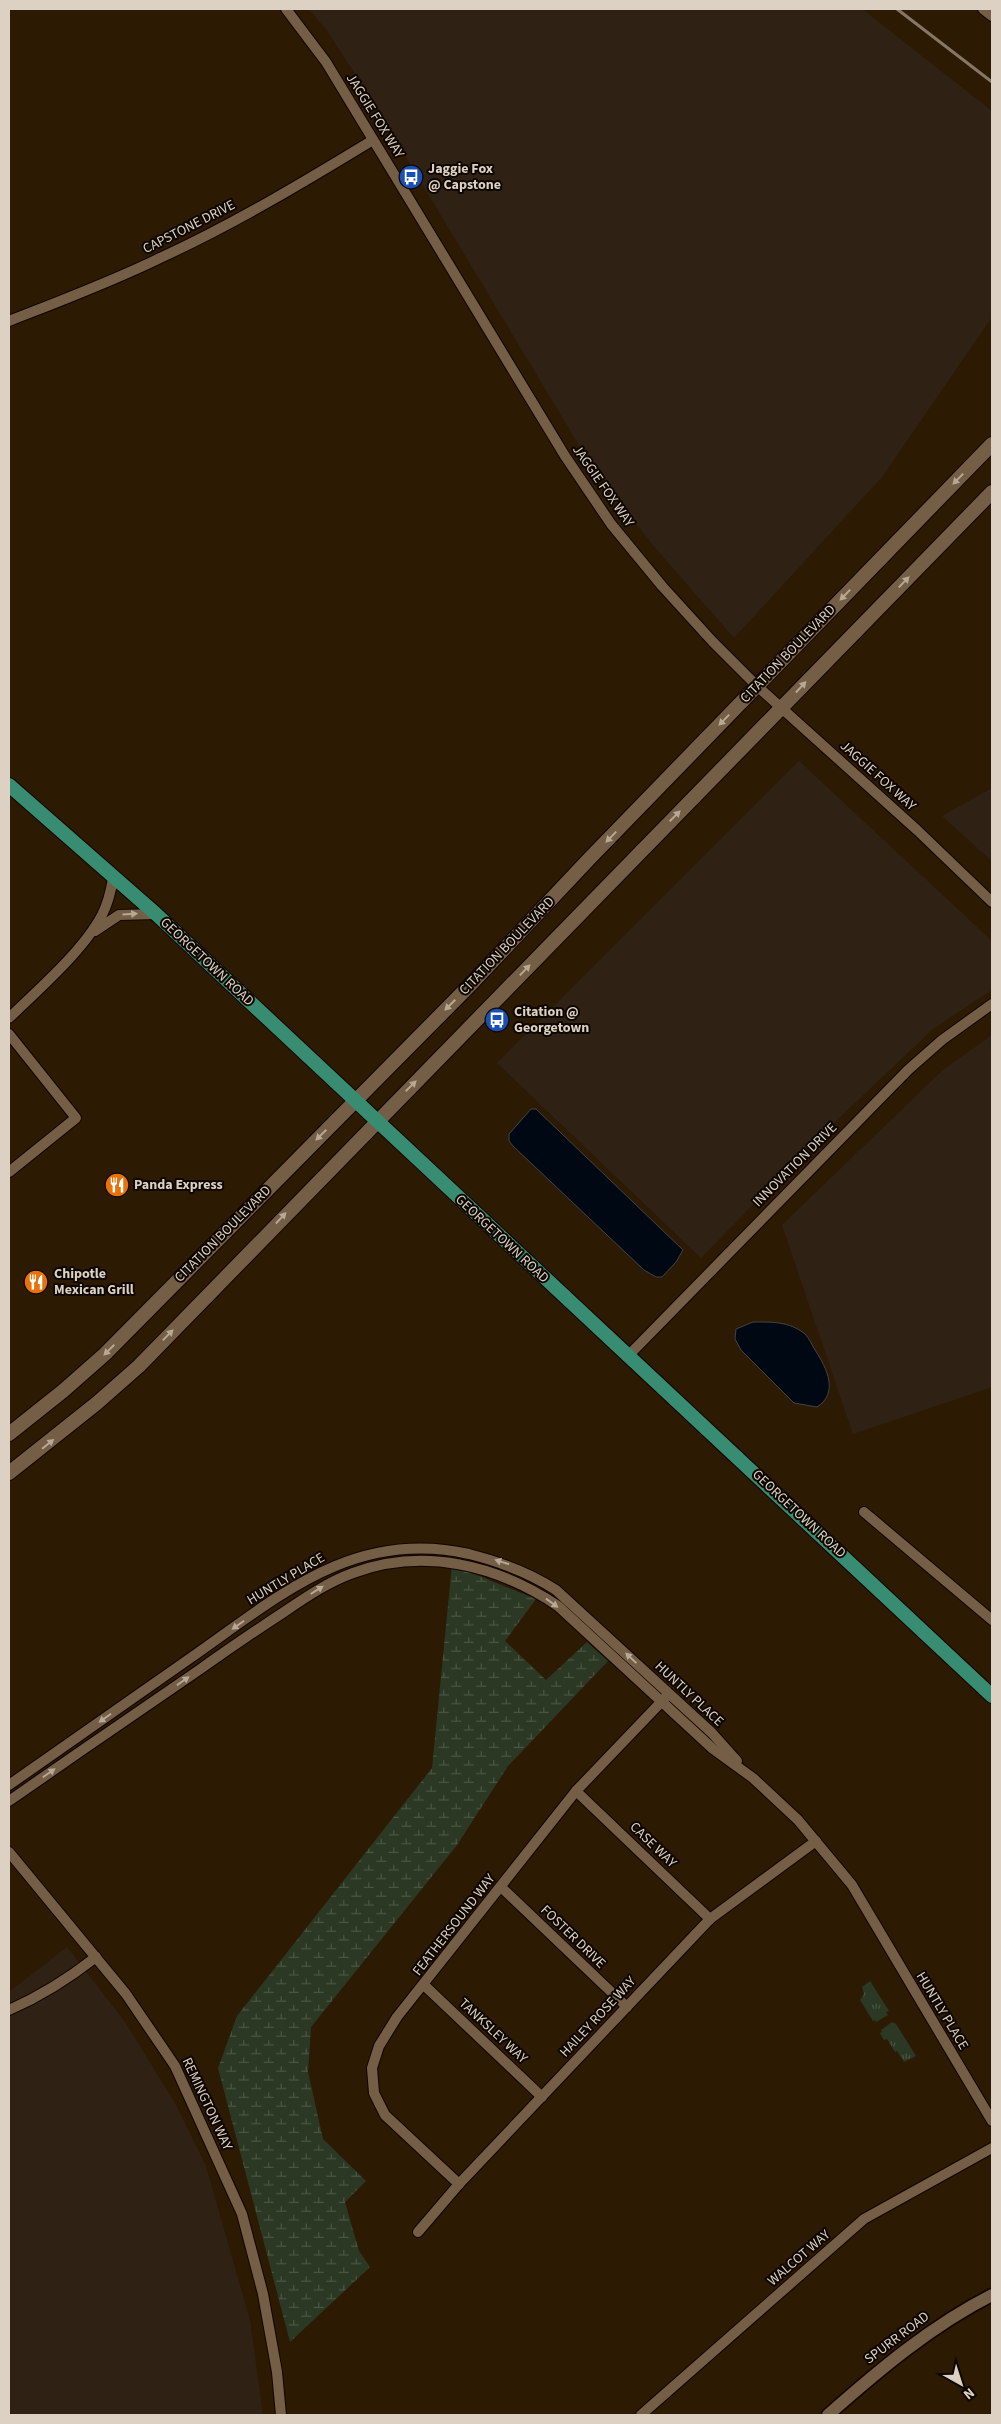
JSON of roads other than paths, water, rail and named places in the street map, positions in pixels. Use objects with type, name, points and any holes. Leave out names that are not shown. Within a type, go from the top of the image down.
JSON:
[{"type":"main road","name":"CITATION BOULEVARD","points":[[9,1434],[63,1391],[105,1354],[474,981],[992,444]]},
{"type":"main road","points":[[9,1473],[97,1403],[139,1366],[992,492]]},
{"type":"main road","name":"GEORGETOWN ROAD","points":[[9,785],[156,914],[992,1696]]},
{"type":"street","name":"JAGGIE FOX WAY","points":[[286,9],[326,62],[585,488],[610,524],[662,586],[757,686],[992,902]]},
{"type":"street","points":[[982,9],[992,16]]},
{"type":"street","name":"CAPSTONE DRIVE","points":[[9,321],[113,280],[162,257],[296,186],[373,140]]},
{"type":"street","points":[[9,1018],[49,980],[101,916],[109,900],[113,878]]},
{"type":"street","points":[[79,945],[107,921],[119,915],[156,914]]},
{"type":"street","name":"INNOVATION DRIVE","points":[[627,1356],[908,1070],[942,1040],[992,1004]]},
{"type":"street","points":[[9,1034],[76,1118],[9,1172]]},
{"type":"street","points":[[864,1512],[992,1620]]},
{"type":"street","name":"HUNTLY PLACE","points":[[9,1785],[248,1618],[318,1573],[352,1558],[385,1550],[445,1549],[503,1562],[537,1577],[577,1607],[712,1733],[753,1778],[792,1814],[816,1841],[852,1885],[992,2121]]},
{"type":"street","name":"HUNTLY PLACE","points":[[9,1801],[322,1587],[351,1573],[414,1560],[448,1562],[505,1576],[536,1591],[558,1606],[713,1749],[753,1778]]},
{"type":"street","name":"FEATHERSOUND WAY","points":[[459,2184],[385,2115],[374,2093],[372,2068],[379,2046],[397,2017],[576,1791],[670,1694]]},
{"type":"street","name":"CASE WAY","points":[[576,1791],[710,1919]]},
{"type":"street","name":"HAILEY ROSE WAY","points":[[418,2232],[459,2184],[710,1919],[816,1841]]},
{"type":"street","name":"REMINGTON WAY","points":[[9,1852],[126,1994],[175,2066],[242,2214],[263,2294],[277,2372],[281,2415]]},
{"type":"street","name":"FOSTER DRIVE","points":[[501,1887],[627,2007]]},
{"type":"street","points":[[9,2010],[36,1999],[66,1981],[96,1957]]},
{"type":"street","name":"TANKSLEY WAY","points":[[424,1985],[542,2097]]},
{"type":"street","name":"WALCOT WAY","points":[[641,2415],[864,2219],[992,2148]]},
{"type":"street","name":"SPURR ROAD","points":[[828,2415],[879,2369],[958,2312],[992,2295]]},
{"type":"railway","points":[[897,9],[992,82]]},
{"type":"place","name":"Jaggie Fox @ Capstone","points":[[411,177]]},
{"type":"place","name":"Citation @ Georgetown","points":[[497,1020]]},
{"type":"place","name":"Panda Express","points":[[117,1185]]},
{"type":"place","name":"Chipotle Mexican Grill","points":[[36,1282]]}]
